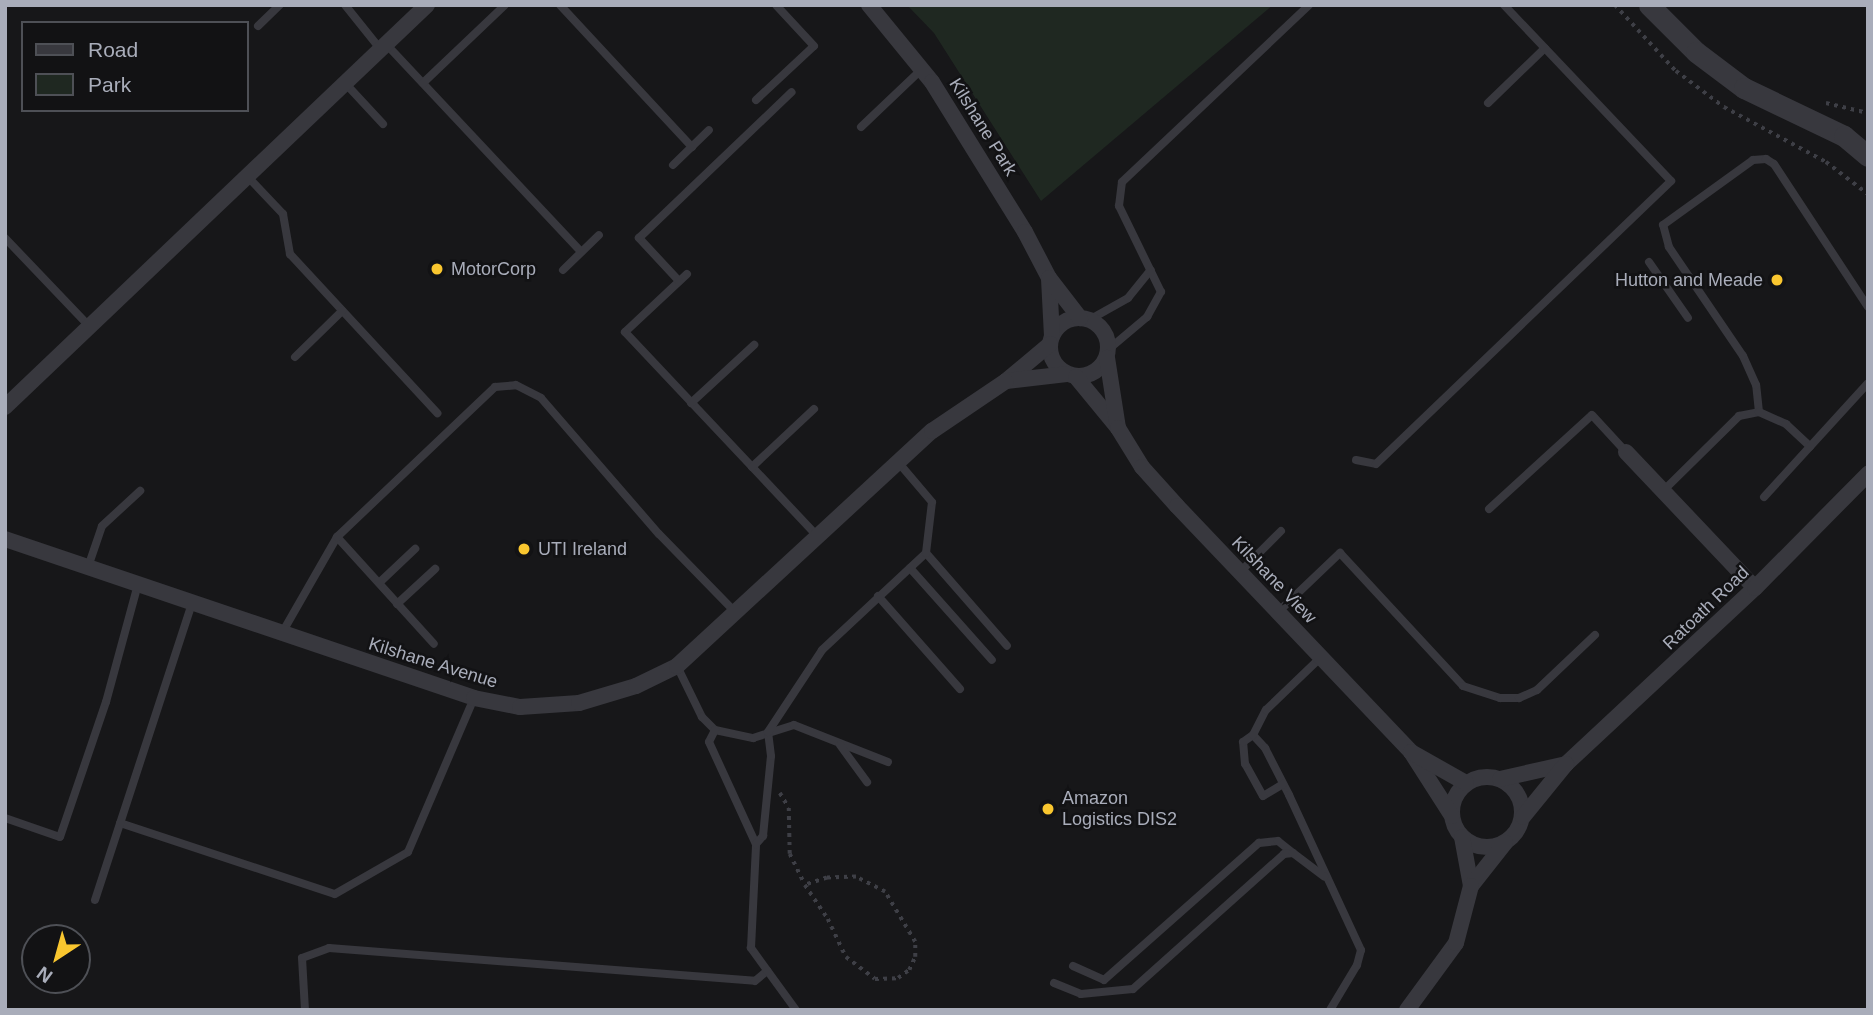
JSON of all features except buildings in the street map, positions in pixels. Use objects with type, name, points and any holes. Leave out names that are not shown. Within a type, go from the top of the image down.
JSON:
[{"type":"street","points":[[5,407],[427,5]]},
{"type":"street","name":"Kilshane Park","points":[[869,5],[922,69],[1025,232],[1049,278],[1085,319]]},
{"type":"street","points":[[1649,5],[1696,52],[1744,88],[1844,136],[1868,156]]},
{"type":"street","points":[[1844,136],[1868,137]]},
{"type":"street","name":"Kilshane Park","points":[[1049,278],[1051,340]]},
{"type":"street","points":[[1085,319],[1104,331],[1108,354],[1094,373],[1072,375],[1054,361],[1051,340],[1062,324],[1085,319]]},
{"type":"street","name":"Kilshane Avenue","points":[[5,539],[474,698],[520,707],[579,703],[636,686],[677,666],[955,411],[1006,381],[1051,340]]},
{"type":"street","name":"Kilshane View","points":[[1108,354],[1118,428]]},
{"type":"street","name":"Kilshane View","points":[[1072,375],[1118,428],[1142,467],[1411,752],[1452,816]]},
{"type":"street","name":"Kilshane Avenue","points":[[1006,381],[1072,375]]},
{"type":"street","points":[[1626,452],[1755,588]]},
{"type":"street","name":"Ratoath Road","points":[[1522,817],[1566,764],[1755,588],[1868,474]]},
{"type":"street","name":"Kilshane View","points":[[1411,752],[1466,783]]},
{"type":"street","points":[[1471,886],[1462,838],[1452,816],[1457,792],[1476,778],[1500,779],[1566,764]]},
{"type":"street","points":[[1407,1010],[1456,943],[1471,886],[1513,836],[1522,817],[1518,795],[1500,779]]},
{"type":"street","points":[[1462,838],[1480,847],[1505,843]]},
{"type":"lane","points":[[258,26],[280,5]]},
{"type":"lane","points":[[345,5],[384,47],[423,83],[581,252]]},
{"type":"lane","points":[[423,83],[505,5]]},
{"type":"lane","points":[[560,5],[692,147]]},
{"type":"lane","points":[[756,100],[814,46],[776,5]]},
{"type":"lane","points":[[1108,354],[1156,304],[1160,283],[1119,206],[1122,182],[1308,5]]},
{"type":"lane","points":[[1356,460],[1376,464],[1671,181],[1504,5]]},
{"type":"lane","points":[[1488,103],[1545,48]]},
{"type":"lane","points":[[861,127],[922,69]]},
{"type":"lane","points":[[345,83],[383,124]]},
{"type":"lane","points":[[679,281],[639,238],[792,92]]},
{"type":"lane","points":[[673,165],[709,130]]},
{"type":"lane","points":[[1759,412],[1756,385],[1743,356],[1669,247],[1663,225],[1753,160],[1766,159],[1774,164],[1868,307]]},
{"type":"lane","points":[[248,177],[283,214],[290,254],[437,413]]},
{"type":"lane","points":[[563,270],[598,235]]},
{"type":"lane","points":[[5,238],[89,327]]},
{"type":"lane","points":[[1649,261],[1688,318]]},
{"type":"lane","points":[[1085,319],[1128,298],[1151,270]]},
{"type":"lane","points":[[687,274],[625,332],[818,537]]},
{"type":"lane","points":[[295,357],[342,311]]},
{"type":"lane","points":[[691,403],[754,345]]},
{"type":"lane","points":[[1764,497],[1868,383]]},
{"type":"lane","points":[[281,634],[309,578],[337,537],[495,387],[516,385],[541,398],[659,534],[736,613]]},
{"type":"lane","points":[[752,467],[814,409]]},
{"type":"lane","points":[[1663,491],[1739,416],[1759,412],[1786,424],[1810,446]]},
{"type":"lane","points":[[1489,509],[1591,415],[1626,452]]},
{"type":"lane","points":[[756,844],[763,836],[768,732],[779,708],[822,650],[926,553],[932,502],[898,462]]},
{"type":"lane","points":[[88,567],[102,526],[140,491]]},
{"type":"lane","points":[[1240,572],[1281,531]]},
{"type":"lane","points":[[337,537],[434,645]]},
{"type":"lane","points":[[379,583],[415,549]]},
{"type":"lane","points":[[926,553],[1007,646]]},
{"type":"lane","points":[[1278,612],[1340,553],[1463,685],[1500,698],[1519,698],[1537,690],[1595,635]]},
{"type":"lane","points":[[910,568],[992,660]]},
{"type":"lane","points":[[397,604],[435,569]]},
{"type":"lane","points":[[5,818],[60,836],[106,702],[138,584]]},
{"type":"lane","points":[[878,596],[960,689]]},
{"type":"lane","points":[[95,900],[192,603]]},
{"type":"lane","points":[[1283,784],[1263,796],[1242,754],[1243,742],[1253,735],[1266,710],[1321,657]]},
{"type":"lane","points":[[677,666],[702,717],[715,730],[753,738],[794,725],[888,762]]},
{"type":"lane","points":[[120,823],[335,894],[408,852],[474,698]]},
{"type":"lane","points":[[715,730],[709,742],[756,844],[750,931],[756,960],[796,1010]]},
{"type":"lane","points":[[1253,735],[1283,784],[1318,853],[1324,876],[1361,950],[1357,965],[1330,1010]]},
{"type":"lane","points":[[838,743],[867,782]]},
{"type":"lane","points":[[1103,994],[1104,980],[1259,843],[1278,841],[1324,876]]},
{"type":"lane","points":[[1054,983],[1081,995],[1133,989],[1275,860],[1293,852]]},
{"type":"lane","points":[[305,1010],[302,958],[329,948],[755,981],[766,971]]},
{"type":"lane","points":[[1073,966],[1104,980]]},
{"type":"path","points":[[1821,102],[1868,113]]},
{"type":"path","points":[[767,792],[778,792],[788,801],[790,854],[806,886],[855,966],[885,980],[909,970],[915,957],[915,942],[885,892],[856,877],[827,878],[806,886]]},
{"type":"green space","points":[[907,5],[1273,5],[1041,201],[934,33]]},
{"type":"place","name":"MotorCorp","points":[[437,269]]},
{"type":"place","name":"Hutton and Meade","points":[[1777,280]]},
{"type":"place","name":"UTI Ireland","points":[[524,549]]},
{"type":"place","name":"Amazon Logistics DIS2","points":[[1048,809]]}]
